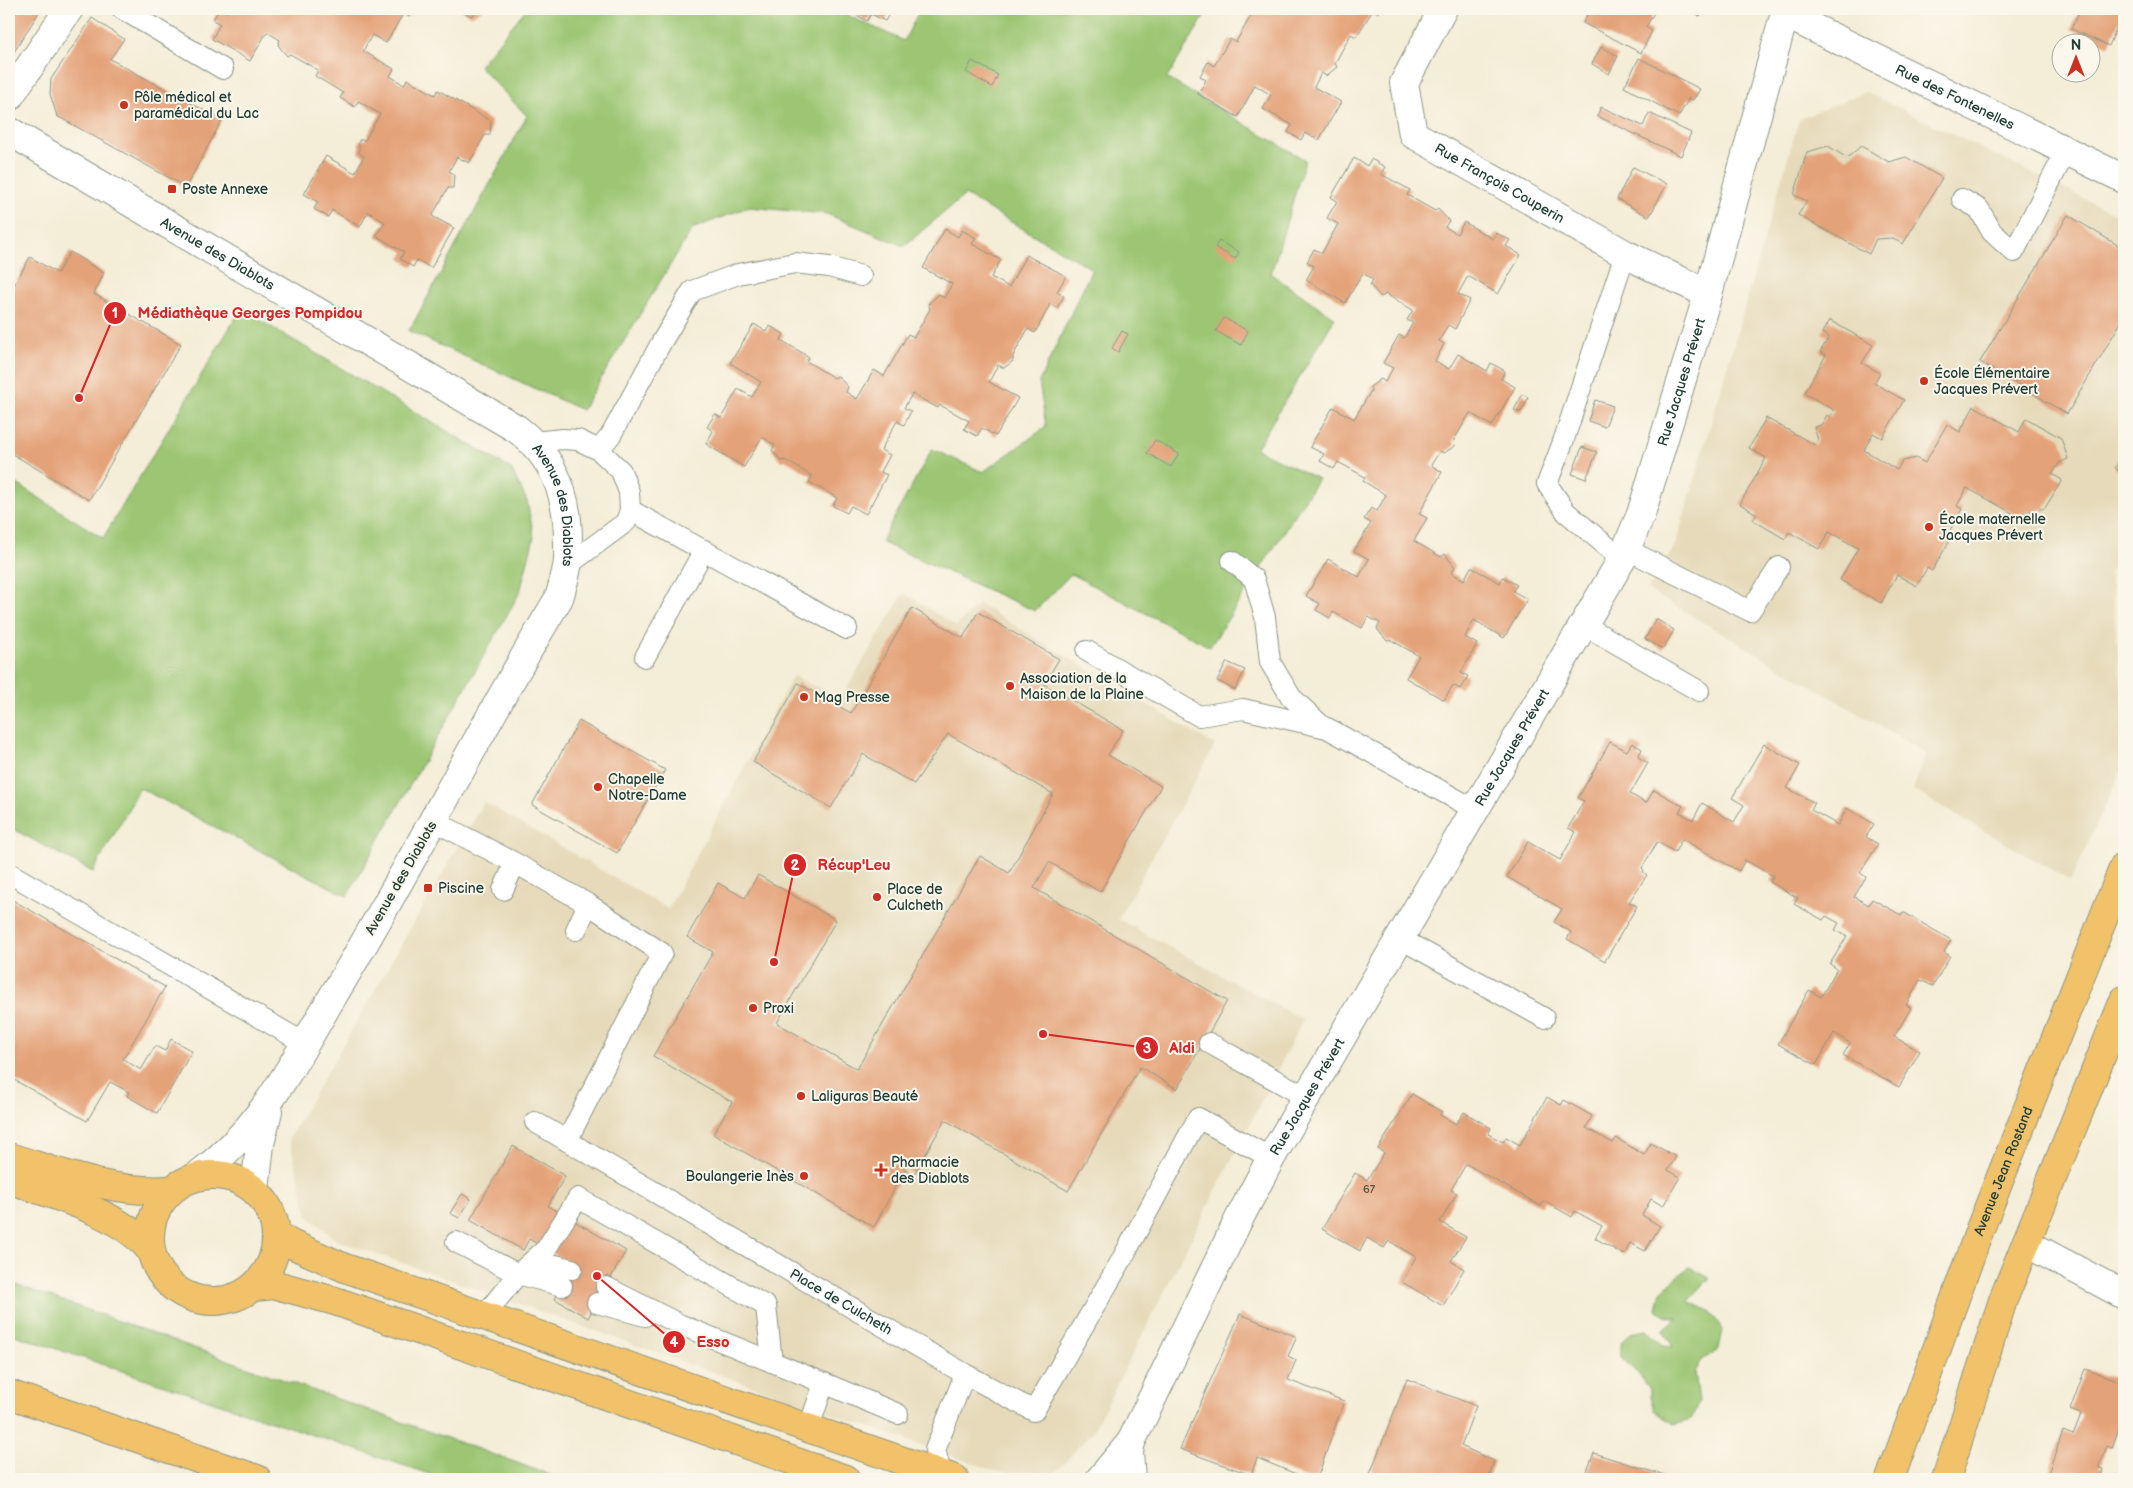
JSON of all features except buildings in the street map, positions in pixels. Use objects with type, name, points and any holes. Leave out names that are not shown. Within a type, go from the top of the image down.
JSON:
[{"type":"main road","name":"Avenue Jean Rostand","points":[[1890,1479],[1980,1229],[2124,866]]},
{"type":"main road","points":[[1946,1479],[2003,1300],[2124,1000]]},
{"type":"main road","points":[[9,1157],[113,1187],[148,1192],[170,1190]]},
{"type":"main road","points":[[9,1179],[85,1208],[122,1225],[148,1246],[161,1275],[176,1290],[194,1299],[215,1301],[236,1297],[254,1287],[268,1271],[275,1254],[277,1235],[267,1203],[255,1190],[240,1180],[223,1174],[197,1176],[186,1180],[170,1190],[159,1203],[152,1219],[148,1246]]},
{"type":"main road","points":[[277,1235],[291,1244],[345,1268],[948,1477]]},
{"type":"main road","points":[[254,1287],[276,1285],[335,1301],[845,1479]]},
{"type":"main road","points":[[9,1394],[257,1479]]},
{"type":"street","points":[[9,97],[69,9]]},
{"type":"street","name":"Rue François Couperin","points":[[1442,9],[1404,83],[1413,134],[1625,254],[1708,294]]},
{"type":"street","name":"Rue des Fontenelles","points":[[1785,11],[2124,179]]},
{"type":"street","name":"Rue Jacques Prévert","points":[[1100,1479],[1131,1442],[1229,1239],[1271,1158],[1624,554],[1641,514],[1708,294],[1785,11]]},
{"type":"street","name":"Avenue des Diablots","points":[[9,131],[517,429],[533,442],[546,458],[560,485],[568,523],[568,566],[559,598],[434,821],[306,1044],[271,1100],[232,1148],[197,1176]]},
{"type":"street","name":"Avenue des Diablots","points":[[255,1190],[260,1144],[271,1100]]},
{"type":"street","points":[[2026,1243],[2124,1295]]},
{"type":"street","name":"Rue Jacques Prévert","points":[[1131,1442],[1131,1479]]},
{"type":"lane","points":[[122,9],[223,69]]},
{"type":"lane","points":[[1962,199],[1979,209],[1992,232],[2014,252],[2066,151]]},
{"type":"lane","points":[[1625,254],[1548,484],[1566,512],[1624,554],[1750,611],[1779,567]]},
{"type":"lane","points":[[599,450],[611,435],[661,343],[692,291],[738,274],[795,263],[829,267],[862,276]]},
{"type":"lane","points":[[533,442],[564,438],[578,440],[599,450],[621,471],[629,492],[630,510],[626,522],[568,566]]},
{"type":"lane","points":[[630,510],[847,629]]},
{"type":"lane","points":[[645,657],[704,550]]},
{"type":"lane","points":[[1232,561],[1254,579],[1265,617],[1270,662],[1291,697],[1322,726],[1474,809]]},
{"type":"lane","points":[[1584,625],[1699,691]]},
{"type":"lane","points":[[1087,651],[1199,716],[1243,709],[1322,726]]},
{"type":"lane","points":[[434,821],[515,862],[588,904],[662,953],[567,1141]]},
{"type":"lane","points":[[503,890],[515,862]]},
{"type":"lane","points":[[9,873],[306,1044]]},
{"type":"lane","points":[[576,930],[588,904]]},
{"type":"lane","points":[[1400,938],[1544,1018]]},
{"type":"lane","points":[[1209,1043],[1306,1097]]},
{"type":"lane","name":"Place de Culcheth","points":[[535,1122],[965,1374],[1034,1411],[1121,1261],[1198,1118],[1271,1158]]},
{"type":"lane","points":[[484,1316],[518,1274],[546,1249],[578,1198],[766,1306],[772,1362]]},
{"type":"lane","points":[[456,1242],[518,1274],[567,1277],[534,1260]]},
{"type":"lane","points":[[601,1295],[681,1325],[898,1414]]},
{"type":"lane","points":[[948,1477],[935,1450],[965,1374]]},
{"type":"lane","points":[[808,1430],[824,1383]]},
{"type":"shaded area","name":"École Élémentaire Jacques Prévert","points":[[1866,92],[2124,218],[2124,556],[2110,571],[2124,714],[2124,764],[2071,881],[1913,790],[1926,753],[1648,590],[1676,544],[1799,119]]},
{"type":"shaded area","points":[[904,593],[956,626],[979,604],[1215,745],[1118,919],[1303,1020],[1093,1431],[1054,1474],[992,1470],[336,1240],[308,1216],[289,1138],[484,802],[668,909],[793,676],[841,698]]},
{"type":"green space","points":[[526,9],[834,9],[904,41],[920,9],[1209,9],[1167,78],[1305,160],[1271,274],[1335,318],[1256,449],[1318,479],[1210,647],[1071,574],[1035,611],[881,542],[932,449],[983,472],[1046,427],[1039,382],[1092,269],[965,195],[904,246],[827,214],[748,207],[692,229],[582,410],[409,331],[527,116],[479,66]]},
{"type":"green space","points":[[241,309],[511,469],[527,501],[534,537],[520,592],[347,896],[140,788],[93,872],[9,827],[9,479],[103,538]]},
{"type":"green space","points":[[1689,1267],[1710,1278],[1688,1301],[1710,1311],[1723,1330],[1719,1349],[1702,1360],[1695,1372],[1699,1401],[1691,1420],[1674,1425],[1654,1410],[1650,1389],[1621,1357],[1621,1342],[1631,1333],[1646,1330],[1664,1346],[1673,1347],[1663,1330],[1677,1318],[1665,1315],[1657,1310],[1661,1291]]},
{"type":"green space","points":[[9,1282],[562,1479],[444,1479],[9,1333]]},
{"type":"place","name":"Pôle médical et paramédical du Lac","points":[[124,105]]},
{"type":"place","name":"Poste Annexe","points":[[172,189]]},
{"type":"place","name":"École Élémentaire Jacques Prévert","points":[[1924,381]]},
{"type":"place","name":"Médiathèque Georges Pompidou","points":[[79,398]]},
{"type":"place","name":"École maternelle Jacques Prévert","points":[[1929,527]]},
{"type":"place","name":"Association de la Maison de la Plaine","points":[[1010,686]]},
{"type":"place","name":"Mag Presse","points":[[804,697]]},
{"type":"place","name":"Chapelle Notre-Dame","points":[[598,787]]},
{"type":"place","name":"Piscine","points":[[428,888]]},
{"type":"place","name":"Place de Culcheth","points":[[877,897]]},
{"type":"place","name":"Récup'Leu","points":[[774,962]]},
{"type":"place","name":"Proxi","points":[[753,1008]]},
{"type":"place","name":"Aldi","points":[[1043,1034]]},
{"type":"place","name":"Laliguras Beauté","points":[[801,1096]]},
{"type":"place","name":"Pharmacie des Diablots","points":[[881,1170]]},
{"type":"place","name":"Boulangerie Inès","points":[[804,1176]]},
{"type":"place","name":"Esso","points":[[597,1276]]}]
